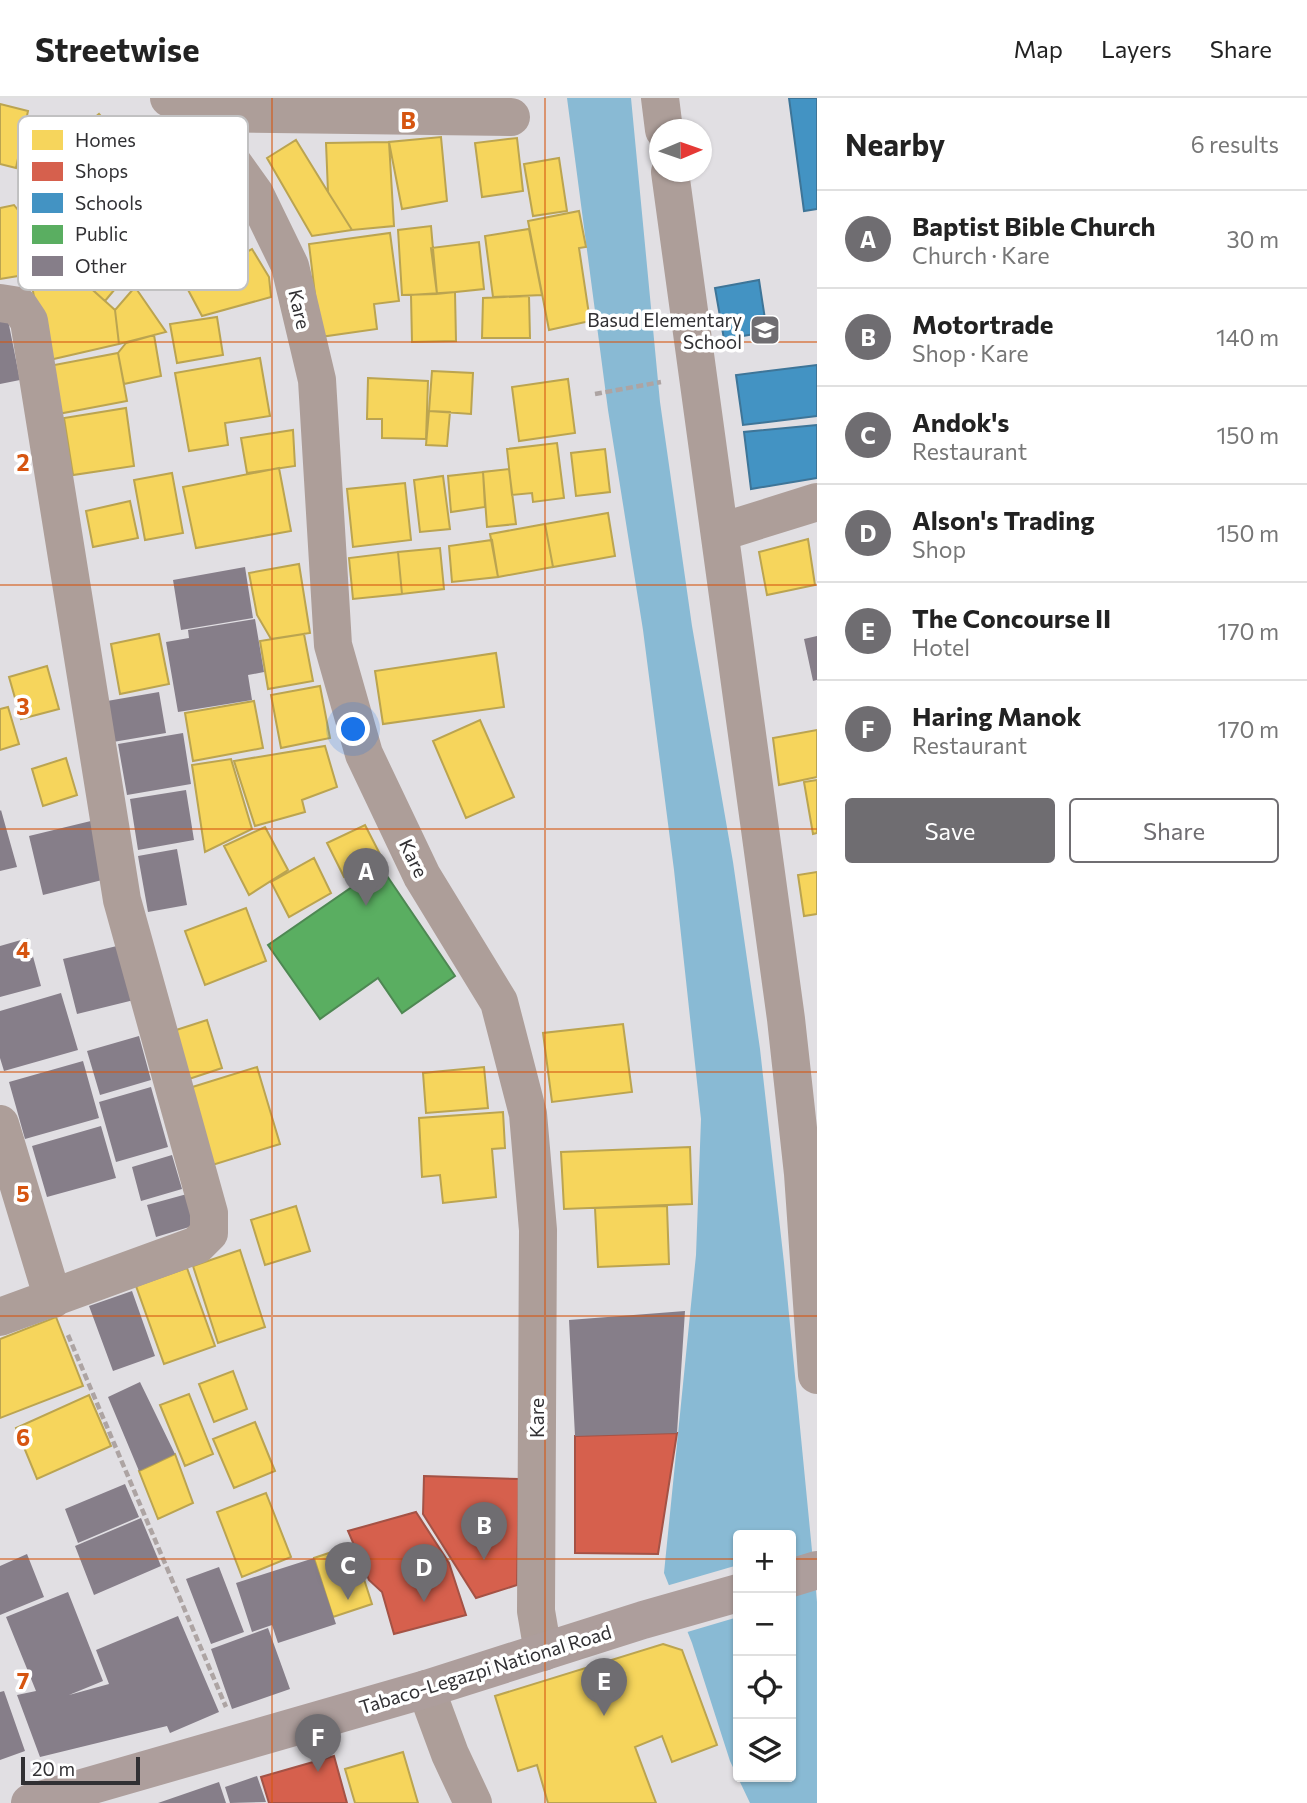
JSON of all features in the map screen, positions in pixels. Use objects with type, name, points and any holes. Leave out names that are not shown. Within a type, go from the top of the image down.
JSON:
[{"type":"main road","points":[[796,1576],[817,1570]]},
{"type":"main road","name":"Tabaco-Legazpi National Road","points":[[30,1803],[426,1689],[733,1594]]},
{"type":"street","points":[[660,98],[663,119]]},
{"type":"street","points":[[183,105],[512,117]]},
{"type":"street","points":[[671,182],[788,1032],[803,1174],[817,1376]]},
{"type":"street","name":"Kare","points":[[248,185],[255,194],[289,266],[317,380],[333,645],[363,754],[422,876],[499,1002],[528,1114],[538,1230],[536,1598],[542,1652]]},
{"type":"street","points":[[0,303],[19,306],[29,321],[122,900],[209,1213],[209,1233],[197,1245],[0,1317]]},
{"type":"street","points":[[721,532],[817,502]]},
{"type":"street","points":[[0,1124],[53,1299]]},
{"type":"street","points":[[426,1689],[450,1754],[473,1803]]},
{"type":"path","points":[[595,394],[700,376]]},
{"type":"path","points":[[53,1299],[240,1742]]},
{"type":"water","points":[[567,98],[631,98],[660,402],[692,626],[733,862],[760,1049],[784,1263],[817,1602],[817,1803],[750,1803],[740,1782],[796,1782],[796,1530],[733,1530],[733,1767],[692,1643],[664,1573],[696,1255],[701,1119],[674,870],[643,630],[608,410]]},
{"type":"pier","points":[[733,1566],[733,1618],[684,1633],[666,1586]]},
{"type":"building: Homes","points":[[0,104],[28,111],[27,116],[18,116],[16,168],[0,164]]},
{"type":"building: Homes","points":[[441,137],[447,201],[402,209],[389,142]]},
{"type":"building: Homes","points":[[517,138],[523,191],[482,197],[475,143]]},
{"type":"building: Homes","points":[[296,140],[352,230],[312,236],[267,158]]},
{"type":"building: Homes","points":[[389,142],[394,226],[352,230],[328,192],[326,143]]},
{"type":"building: Homes","points":[[559,158],[567,211],[533,216],[524,164]]},
{"type":"building: Homes","points":[[14,205],[18,210],[18,276],[0,279],[0,208]]},
{"type":"building: Homes","points":[[579,211],[586,247],[579,248],[590,321],[549,330],[528,221]]},
{"type":"building: Homes","points":[[431,226],[437,294],[402,295],[398,230]]},
{"type":"building: Homes","points":[[529,229],[542,295],[493,297],[485,236]]},
{"type":"building: Homes","points":[[390,233],[399,301],[374,304],[377,329],[320,337],[309,244]]},
{"type":"building: Homes","points":[[479,242],[484,289],[437,294],[431,248]]},
{"type":"building: Homes","points":[[252,249],[269,277],[271,297],[202,316],[188,290],[248,290],[248,251]]},
{"type":"building: Homes","points":[[33,290],[93,290],[115,310],[119,344],[45,361]]},
{"type":"building: Homes","points":[[93,290],[114,290],[105,301]]},
{"type":"building: Homes","points":[[132,290],[137,290],[166,332],[119,344],[115,310]]},
{"type":"building: Homes","points":[[455,292],[456,341],[412,342],[411,295]]},
{"type":"building: Homes","points":[[529,296],[530,338],[482,338],[483,298]]},
{"type":"building: Homes","points":[[217,317],[223,355],[177,363],[170,324]]},
{"type":"building: Homes","points":[[154,335],[161,376],[124,384],[118,353],[126,343]]},
{"type":"building: Homes","points":[[118,353],[127,401],[58,414],[49,366]]},
{"type":"building: Homes","points":[[260,358],[270,416],[225,423],[228,445],[189,451],[175,373]]},
{"type":"building: Homes","points":[[432,371],[473,373],[471,414],[429,411]]},
{"type":"building: Homes","points":[[368,378],[428,381],[426,439],[382,438],[382,419],[367,419]]},
{"type":"building: Homes","points":[[568,379],[575,433],[519,441],[512,387]]},
{"type":"building: Homes","points":[[126,408],[134,466],[73,475],[64,418]]},
{"type":"building: Homes","points":[[429,411],[450,412],[447,446],[426,445]]},
{"type":"building: Homes","points":[[293,430],[295,466],[247,473],[241,438]]},
{"type":"building: Homes","points":[[557,443],[564,498],[533,502],[532,493],[512,495],[507,449]]},
{"type":"building: Homes","points":[[605,449],[610,492],[576,496],[571,453]]},
{"type":"building: Homes","points":[[279,468],[291,531],[196,548],[183,487]]},
{"type":"building: Homes","points":[[509,469],[516,524],[487,527],[483,472]]},
{"type":"building: Homes","points":[[483,472],[485,507],[451,512],[448,476]]},
{"type":"building: Homes","points":[[172,473],[183,533],[145,540],[134,480]]},
{"type":"building: Homes","points":[[443,476],[450,529],[420,532],[414,480]]},
{"type":"building: Homes","points":[[405,483],[411,540],[353,547],[347,489]]},
{"type":"building: Homes","points":[[130,501],[138,538],[93,547],[86,511]]},
{"type":"building: Homes","points":[[608,513],[615,556],[553,567],[545,524]]},
{"type":"building: Homes","points":[[545,524],[553,567],[498,577],[490,534]]},
{"type":"building: Homes","points":[[808,539],[815,585],[767,595],[759,552]]},
{"type":"building: Homes","points":[[492,540],[498,577],[452,582],[449,546]]},
{"type":"building: Homes","points":[[440,548],[444,589],[402,594],[398,552]]},
{"type":"building: Homes","points":[[398,552],[402,594],[353,599],[349,558]]},
{"type":"building: Homes","points":[[299,564],[310,633],[271,639],[257,615],[249,573]]},
{"type":"building: Homes","points":[[159,634],[169,684],[120,694],[111,644]]},
{"type":"building: Homes","points":[[304,634],[313,681],[268,689],[260,641]]},
{"type":"building: Homes","points":[[496,653],[504,707],[383,724],[375,671]]},
{"type":"building: Homes","points":[[47,666],[59,709],[21,719],[9,677]]},
{"type":"building: Homes","points":[[320,686],[330,738],[281,748],[271,695]]},
{"type":"building: Homes","points":[[254,701],[263,748],[193,761],[185,713]]},
{"type":"building: Homes","points":[[8,707],[19,744],[0,750],[0,709]]},
{"type":"building: Homes","points":[[480,720],[514,797],[466,818],[433,741]]},
{"type":"building: Homes","points":[[817,730],[817,777],[779,785],[773,738]]},
{"type":"building: Homes","points":[[325,746],[337,787],[302,800],[305,812],[255,826],[234,761]]},
{"type":"building: Homes","points":[[66,758],[77,795],[43,806],[32,769]]},
{"type":"building: Homes","points":[[231,759],[252,829],[205,852],[192,765]]},
{"type":"building: Homes","points":[[817,780],[817,833],[813,834],[804,782]]},
{"type":"building: Homes","points":[[365,825],[382,858],[344,877],[327,843]]},
{"type":"building: Homes","points":[[265,827],[288,870],[249,895],[224,846]]},
{"type":"building: Homes","points":[[314,858],[331,893],[289,917],[271,882]]},
{"type":"building: Homes","points":[[817,872],[817,914],[804,916],[798,875]]},
{"type":"building: Homes","points":[[246,908],[266,961],[205,985],[185,931]]},
{"type":"building: Homes","points":[[207,1020],[222,1068],[183,1081],[167,1033]]},
{"type":"building: Homes","points":[[623,1024],[632,1092],[552,1102],[543,1033]]},
{"type":"building: Homes","points":[[257,1067],[280,1144],[209,1166],[186,1089]]},
{"type":"building: Homes","points":[[484,1067],[488,1108],[426,1113],[423,1073]]},
{"type":"building: Homes","points":[[503,1112],[505,1148],[492,1149],[496,1197],[443,1203],[440,1175],[422,1177],[419,1118]]},
{"type":"building: Homes","points":[[690,1147],[692,1204],[564,1209],[561,1152]]},
{"type":"building: Homes","points":[[296,1206],[310,1251],[265,1265],[251,1220]]},
{"type":"building: Homes","points":[[667,1206],[669,1264],[598,1267],[595,1208]]},
{"type":"building: Homes","points":[[240,1250],[265,1327],[218,1343],[193,1266]]},
{"type":"building: Homes","points":[[187,1268],[215,1346],[164,1364],[136,1286]]},
{"type":"building: Homes","points":[[56,1317],[83,1386],[0,1418],[0,1339]]},
{"type":"building: Homes","points":[[233,1371],[247,1409],[214,1422],[199,1384]]},
{"type":"building: Homes","points":[[189,1394],[213,1454],[185,1466],[160,1405]]},
{"type":"building: Homes","points":[[89,1395],[111,1446],[37,1479],[16,1428]]},
{"type":"building: Homes","points":[[255,1422],[275,1471],[234,1488],[213,1439]]},
{"type":"building: Homes","points":[[175,1454],[193,1503],[158,1519],[139,1471]]},
{"type":"building: Homes","points":[[266,1493],[291,1557],[242,1577],[217,1512]]},
{"type":"building: Homes","points":[[353,1545],[372,1604],[333,1617],[314,1558]]},
{"type":"building: Homes","points":[[663,1644],[682,1650],[717,1745],[672,1762],[662,1736],[635,1747],[656,1803],[548,1803],[537,1765],[518,1771],[495,1696]]},
{"type":"building: Homes","points":[[403,1752],[418,1803],[355,1803],[345,1769]]},
{"type":"building: Shops","points":[[677,1433],[658,1554],[575,1553],[575,1436]]},
{"type":"building: Shops","points":[[424,1476],[519,1479],[517,1585],[476,1598],[423,1514]]},
{"type":"building: Shops","points":[[416,1512],[449,1563],[466,1615],[394,1634],[382,1592],[369,1580],[348,1531]]},
{"type":"building: Shops","points":[[334,1756],[347,1803],[269,1803],[261,1777]]},
{"type":"building: Schools","points":[[789,98],[817,98],[817,209],[804,211]]},
{"type":"building: Schools","points":[[759,280],[767,332],[724,339],[715,288]]},
{"type":"building: Schools","points":[[817,365],[817,416],[743,425],[736,375]]},
{"type":"building: Schools","points":[[817,425],[817,478],[751,489],[744,432]]},
{"type":"building: Public","points":[[381,867],[455,976],[402,1013],[378,978],[320,1019],[268,945]]},
{"type":"building: Other","points":[[7,315],[20,380],[0,384],[0,317]]},
{"type":"building: Other","points":[[245,567],[253,618],[181,630],[173,580]]},
{"type":"building: Other","points":[[255,619],[264,672],[248,675],[252,700],[178,712],[166,642],[189,638],[188,630]]},
{"type":"building: Other","points":[[817,636],[817,680],[813,681],[804,639]]},
{"type":"building: Other","points":[[159,692],[166,733],[113,742],[107,701]]},
{"type":"building: Other","points":[[183,733],[191,784],[127,795],[118,744]]},
{"type":"building: Other","points":[[186,790],[194,840],[138,850],[130,799]]},
{"type":"building: Other","points":[[0,811],[17,867],[0,871]]},
{"type":"building: Other","points":[[95,820],[110,878],[43,895],[29,836]]},
{"type":"building: Other","points":[[177,849],[187,905],[148,912],[138,856]]},
{"type":"building: Other","points":[[28,938],[41,986],[0,997],[0,946]]},
{"type":"building: Other","points":[[121,945],[134,1000],[77,1014],[63,959]]},
{"type":"building: Other","points":[[61,993],[78,1050],[4,1071],[0,1058],[0,1011]]},
{"type":"building: Other","points":[[139,1036],[151,1080],[100,1095],[87,1051]]},
{"type":"building: Other","points":[[83,1061],[99,1118],[25,1139],[9,1082]]},
{"type":"building: Other","points":[[151,1087],[168,1147],[116,1162],[99,1102]]},
{"type":"building: Other","points":[[101,1126],[116,1178],[47,1197],[32,1146]]},
{"type":"building: Other","points":[[172,1155],[182,1189],[141,1201],[132,1167]]},
{"type":"building: Other","points":[[187,1194],[196,1225],[156,1237],[147,1205]]},
{"type":"building: Other","points":[[132,1291],[155,1356],[113,1371],[89,1306]]},
{"type":"building: Other","points":[[685,1311],[677,1433],[575,1436],[569,1320]]},
{"type":"building: Other","points":[[140,1382],[175,1454],[139,1471],[108,1397]]},
{"type":"building: Other","points":[[125,1484],[139,1517],[78,1543],[65,1509]]},
{"type":"building: Other","points":[[141,1518],[161,1566],[94,1595],[75,1546]]},
{"type":"building: Other","points":[[27,1554],[44,1597],[0,1615],[0,1566]]},
{"type":"building: Other","points":[[314,1558],[336,1624],[278,1643],[272,1625],[252,1632],[236,1583]]},
{"type":"building: Other","points":[[219,1567],[244,1632],[211,1644],[186,1579]]},
{"type":"building: Other","points":[[68,1592],[103,1681],[69,1695],[109,1684],[96,1650],[178,1616],[219,1712],[170,1733],[167,1726],[40,1757],[17,1695],[36,1691],[6,1617]]},
{"type":"building: Other","points":[[268,1628],[290,1689],[232,1709],[211,1649]]},
{"type":"building: Other","points":[[4,1691],[25,1751],[0,1760],[0,1692]]},
{"type":"building: Other","points":[[257,1776],[266,1802],[230,1803],[225,1787]]},
{"type":"building: Other","points":[[219,1782],[226,1803],[158,1803]]},
{"type":"place","name":"Basud Elementary School","points":[[765,330]]},
{"type":"place","name":"Baptist Bible Church","points":[[366,906]]},
{"type":"place","name":"Motortrade","points":[[484,1560]]},
{"type":"place","name":"Andok's","points":[[348,1600]]},
{"type":"place","name":"Alson's Trading","points":[[424,1602]]},
{"type":"place","name":"The Concourse II","points":[[604,1716]]},
{"type":"place","name":"Haring Manok","points":[[318,1772]]}]
